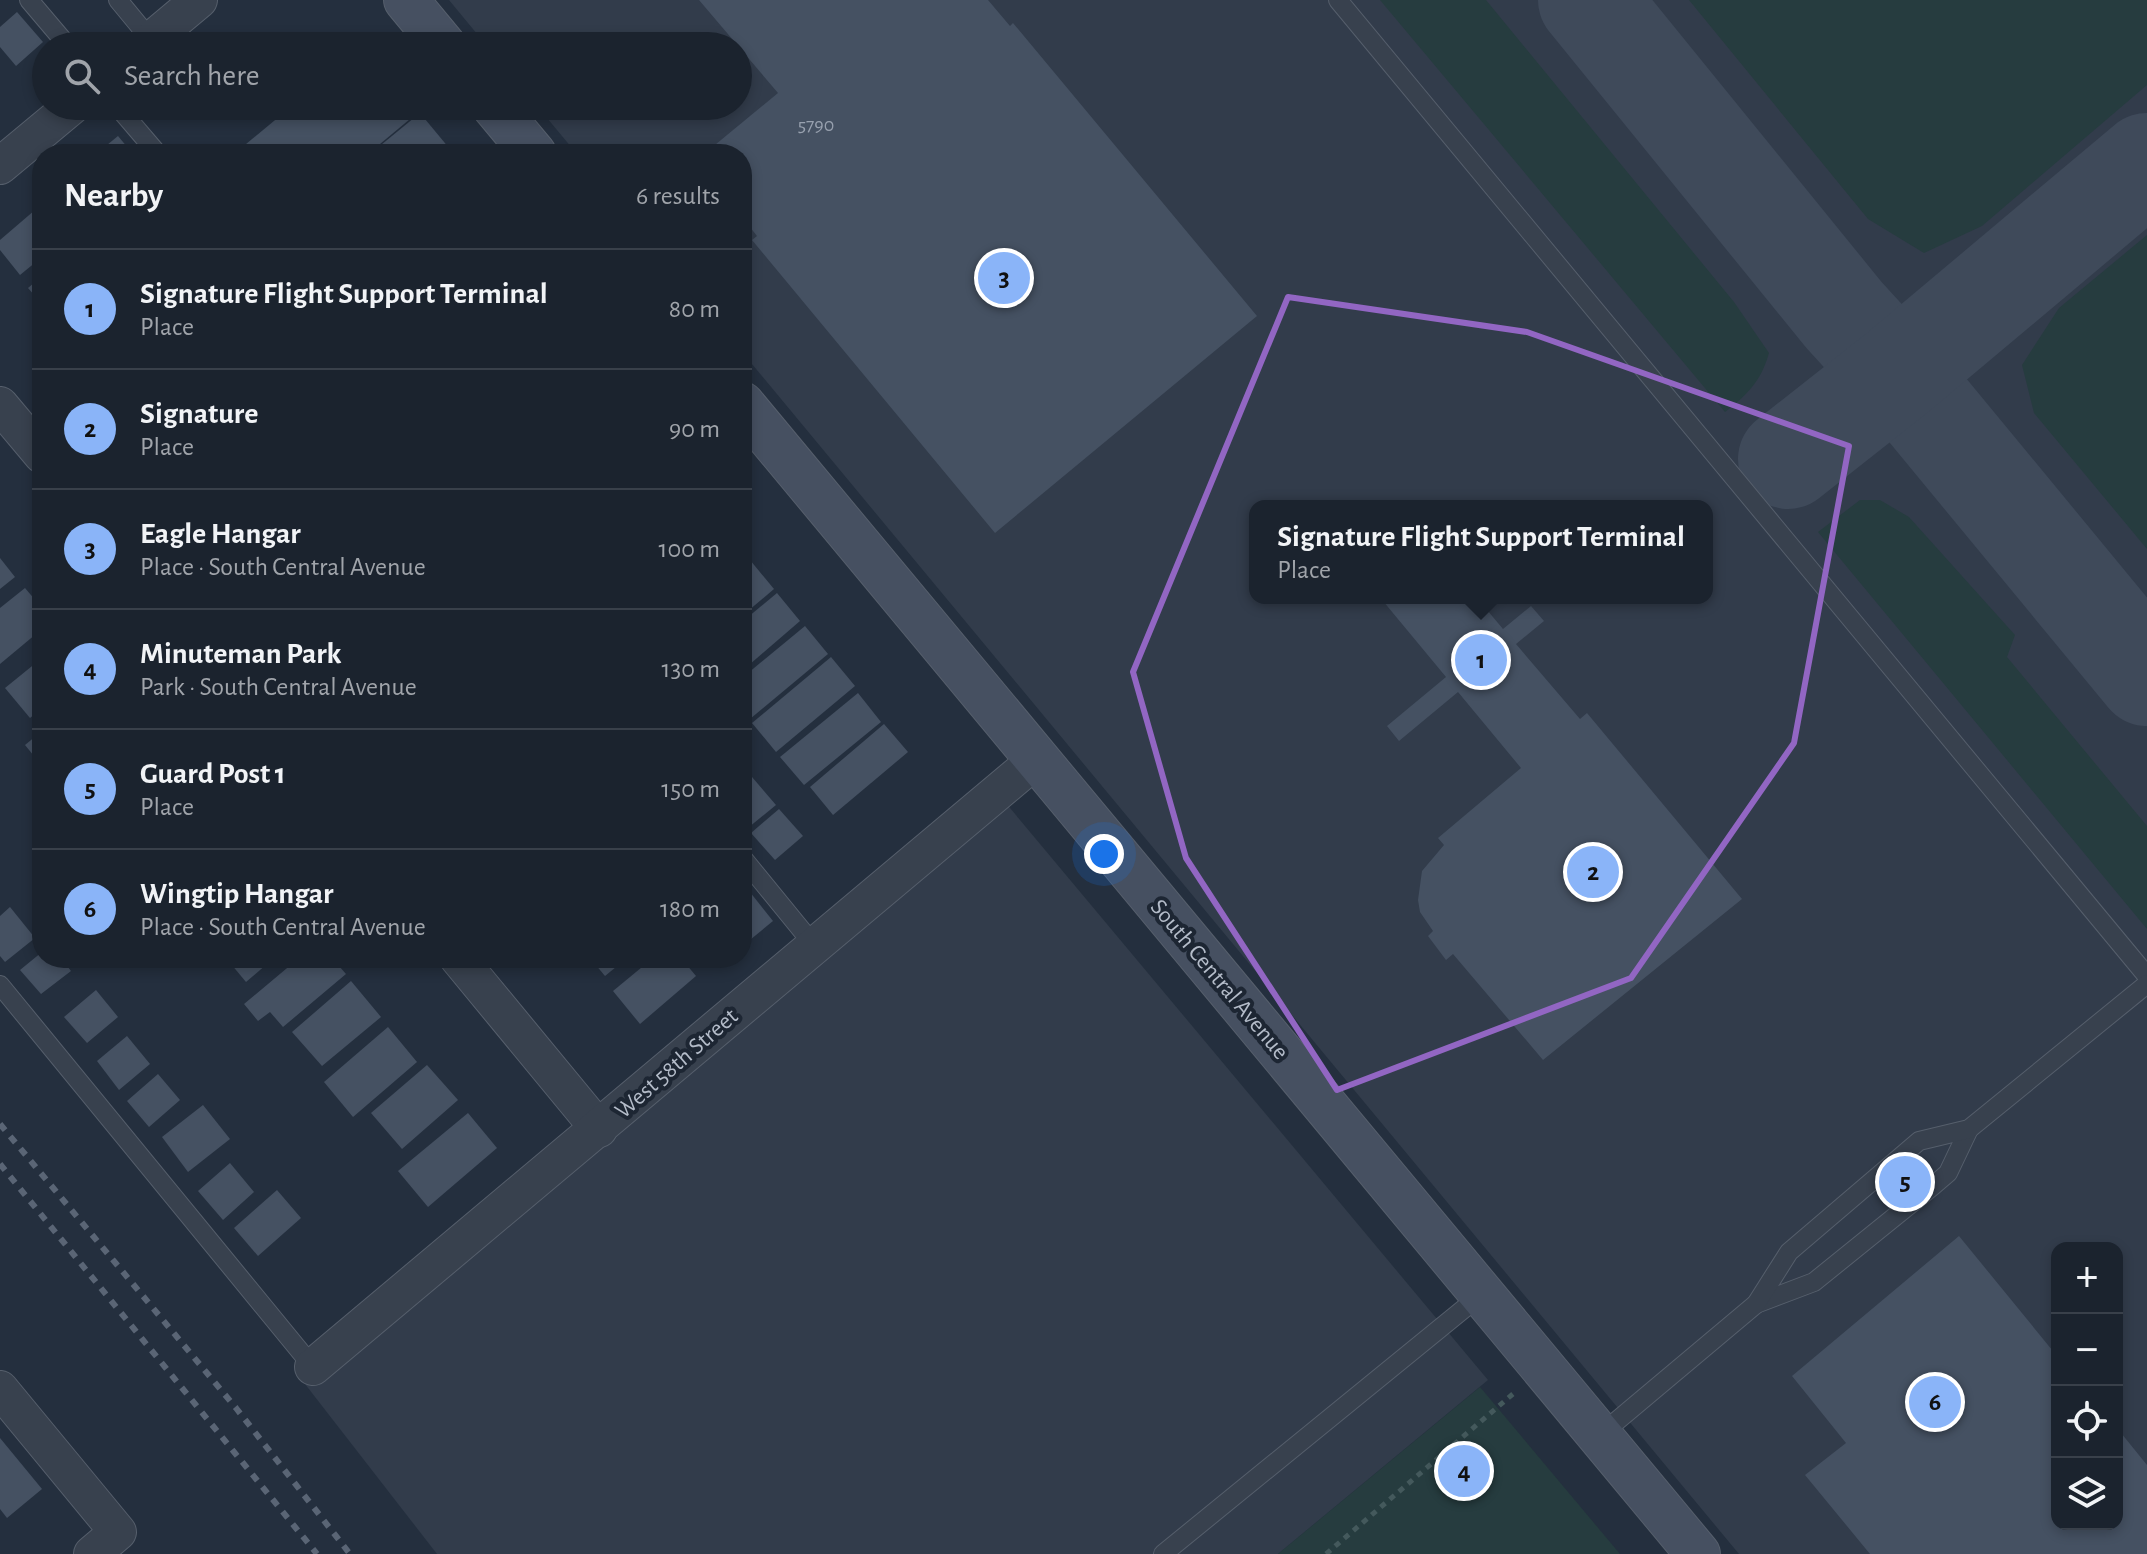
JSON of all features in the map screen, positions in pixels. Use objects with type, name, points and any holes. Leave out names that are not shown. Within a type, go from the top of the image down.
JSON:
[{"type":"main road","points":[[406,0],[432,32]]},
{"type":"main road","points":[[506,120],[526,144]]},
{"type":"main road","name":"South Central Avenue","points":[[752,416],[1698,1554]]},
{"type":"street","points":[[161,32],[199,0]]},
{"type":"street","points":[[0,166],[55,120]]},
{"type":"street","points":[[0,405],[32,443]]},
{"type":"street","name":"West 58th Street","points":[[313,1367],[1037,759]]},
{"type":"street","points":[[466,968],[599,1129]]},
{"type":"street","points":[[0,1389],[105,1543]]},
{"type":"lane","points":[[29,0],[56,32]]},
{"type":"lane","points":[[118,0],[140,32]]},
{"type":"lane","points":[[1338,0],[2147,976]]},
{"type":"lane","points":[[129,120],[149,144]]},
{"type":"lane","points":[[752,869],[813,944]]},
{"type":"lane","points":[[1756,1304],[1814,1282],[1934,1185],[1948,1173],[1969,1129],[2147,984]]},
{"type":"lane","points":[[0,985],[313,1367]]},
{"type":"lane","points":[[1599,1435],[1756,1304],[1789,1252],[1919,1141],[1969,1129]]},
{"type":"lane","points":[[1163,1554],[1482,1294]]},
{"type":"path","points":[[1326,1554],[1543,1368]]},
{"type":"highlighted area","points":[[1288,297],[1527,332],[1849,446],[1794,743],[1631,978],[1337,1090],[1186,858],[1133,672]]},
{"type":"shaded area","points":[[449,0],[2147,0],[2147,1554],[1739,1554],[752,364],[752,144],[569,144],[549,120],[752,120],[752,32],[475,32]]},
{"type":"shaded area","points":[[1005,802],[1488,1380],[1278,1554],[437,1554],[305,1384]]},
{"type":"green space","points":[[1380,0],[1486,0],[1734,302],[1769,353],[1758,379],[1740,399],[1725,412]]},
{"type":"green space","points":[[1689,0],[2147,0],[2147,85],[1982,226],[1924,253],[1868,219]]},
{"type":"green space","points":[[2147,235],[2147,549],[2034,413],[2022,365],[2059,308]]},
{"type":"green space","points":[[1860,500],[1880,500],[1909,517],[2015,635],[2007,657],[2147,826],[2147,929],[1818,532]]},
{"type":"green space","points":[[1480,1387],[1620,1554],[1278,1554]]},
{"type":"building","points":[[699,0],[988,0],[1010,26],[1013,23],[1257,316],[995,533],[752,240],[757,236],[752,230],[752,144],[716,144],[745,120],[752,120],[752,114],[778,93],[752,62],[752,32],[726,32]]},
{"type":"building","points":[[17,12],[34,32],[32,52],[16,66],[0,47],[0,27]]},
{"type":"building","points":[[275,120],[409,120],[380,144],[246,144]]},
{"type":"building","points":[[411,120],[426,120],[446,144],[382,144]]},
{"type":"building","points":[[118,136],[125,144],[108,144]]},
{"type":"building","points":[[32,213],[32,265],[20,275],[0,250],[0,240]]},
{"type":"building","points":[[0,558],[15,577],[0,589]]},
{"type":"building","points":[[752,562],[774,589],[752,608]]},
{"type":"building","points":[[25,588],[32,596],[32,637],[0,664],[0,608]]},
{"type":"building","points":[[777,593],[800,621],[752,662],[752,614]]},
{"type":"building","points":[[1385,604],[1482,604],[1503,629],[1531,606],[1544,621],[1516,644],[1580,719],[1587,713],[1742,899],[1543,1060],[1453,954],[1446,960],[1428,936],[1433,931],[1420,912],[1418,900],[1422,871],[1444,845],[1438,838],[1521,768],[1458,692],[1399,741],[1387,726],[1446,677]]},
{"type":"building","points":[[805,626],[828,654],[752,717],[752,670]]},
{"type":"building","points":[[831,657],[855,686],[776,752],[752,723]]},
{"type":"building","points":[[32,666],[32,716],[30,718],[5,688]]},
{"type":"building","points":[[858,693],[881,722],[804,785],[780,757]]},
{"type":"building","points":[[884,724],[908,752],[833,815],[810,787]]},
{"type":"building","points":[[32,739],[32,754],[25,745]]},
{"type":"building","points":[[752,777],[776,805],[752,825]]},
{"type":"building","points":[[779,809],[803,836],[775,860],[752,832]]},
{"type":"building","points":[[752,895],[773,921],[752,938]]},
{"type":"building","points":[[10,907],[32,934],[32,940],[5,962],[0,956],[0,916]]},
{"type":"building","points":[[32,960],[32,968],[69,968],[71,971],[41,994],[20,970]]},
{"type":"building","points":[[234,968],[262,968],[246,982]]},
{"type":"building","points":[[287,968],[341,968],[346,974],[283,1027],[270,1012],[258,1021],[244,1004]]},
{"type":"building","points":[[598,968],[615,968],[605,976]]},
{"type":"building","points":[[641,968],[689,968],[696,976],[640,1024],[613,991]]},
{"type":"building","points":[[351,981],[381,1017],[322,1066],[292,1032]]},
{"type":"building","points":[[96,990],[118,1017],[87,1043],[64,1017]]},
{"type":"building","points":[[388,1027],[417,1062],[353,1117],[324,1082]]},
{"type":"building","points":[[127,1036],[150,1064],[119,1090],[97,1061]]},
{"type":"building","points":[[427,1065],[458,1100],[402,1149],[371,1113]]},
{"type":"building","points":[[158,1074],[180,1100],[149,1127],[127,1101]]},
{"type":"building","points":[[203,1105],[230,1139],[188,1172],[162,1137]]},
{"type":"building","points":[[468,1113],[497,1148],[428,1207],[398,1171]]},
{"type":"building","points":[[230,1163],[254,1192],[223,1220],[198,1191]]},
{"type":"building","points":[[1908,1170],[1916,1180],[1902,1194],[1893,1184]]},
{"type":"building","points":[[277,1190],[301,1218],[258,1256],[234,1228]]},
{"type":"building","points":[[1959,1236],[2051,1349],[2051,1530],[2123,1530],[2123,1435],[2147,1465],[2147,1554],[1870,1554],[1805,1475],[1846,1443],[1792,1376]]},
{"type":"building","points":[[0,1438],[42,1489],[7,1518],[0,1509]]},
{"type":"taxiway","points":[[1588,0],[1844,315],[1897,373],[2147,676]]},
{"type":"taxiway","points":[[1788,459],[1897,373],[2147,163]]},
{"type":"railway","points":[[0,1124],[236,1408],[350,1554]]},
{"type":"railway","points":[[0,1164],[317,1554]]},
{"type":"place","name":"Eagle Hangar","points":[[1004,278]]},
{"type":"place","name":"Signature Flight Support Terminal","points":[[1481,660]]},
{"type":"place","name":"Signature","points":[[1593,872]]},
{"type":"place","name":"Guard Post 1","points":[[1905,1182]]},
{"type":"place","name":"Wingtip Hangar","points":[[1935,1402]]},
{"type":"place","name":"Minuteman Park","points":[[1464,1471]]}]
